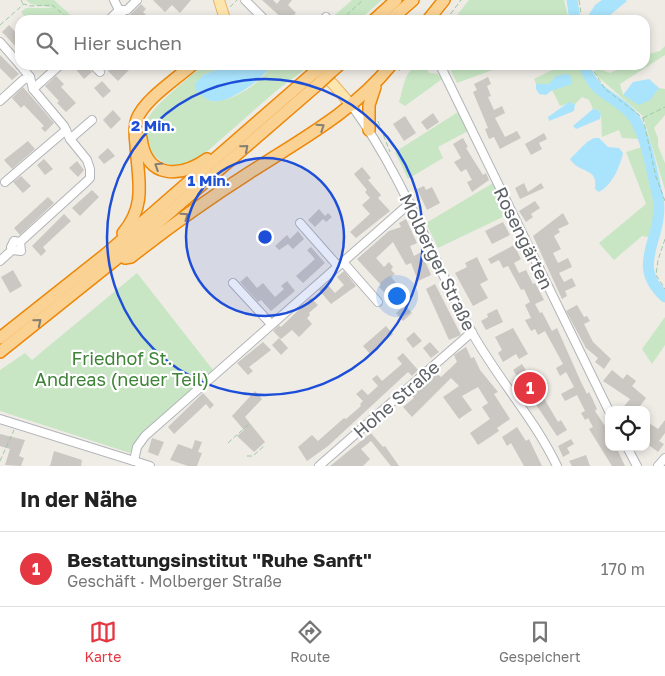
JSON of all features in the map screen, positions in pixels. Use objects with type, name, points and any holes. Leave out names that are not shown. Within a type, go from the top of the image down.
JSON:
[{"type":"highway","points":[[380,15],[396,0]]},
{"type":"highway","points":[[396,15],[413,0]]},
{"type":"highway","points":[[432,15],[444,0]]},
{"type":"highway","points":[[111,257],[130,225],[141,196],[135,135],[136,120],[142,109],[186,70]]},
{"type":"highway","points":[[111,257],[131,257],[172,224],[220,191],[352,106],[377,83],[387,70]]},
{"type":"highway","points":[[0,338],[111,257],[246,133],[313,75]]},
{"type":"highway","points":[[0,352],[111,257],[313,75]]},
{"type":"highway","points":[[369,130],[369,105],[377,83]]},
{"type":"highway","points":[[167,86],[150,106],[140,129],[145,155],[159,169],[174,173],[191,169],[246,133]]},
{"type":"main road","points":[[219,0],[224,15]]},
{"type":"main road","name":"Molberger Straße","points":[[313,75],[333,84],[352,106]]},
{"type":"street","points":[[114,0],[121,15]]},
{"type":"street","points":[[114,15],[118,11],[126,10],[137,0]]},
{"type":"street","points":[[245,0],[260,15]]},
{"type":"street","points":[[0,42],[15,59]]},
{"type":"street","points":[[0,261],[12,250],[21,251],[20,242],[90,178],[87,160],[33,89],[30,77],[24,70]]},
{"type":"street","points":[[33,89],[54,70]]},
{"type":"street","name":"Rosengärten","points":[[442,70],[607,406]]},
{"type":"street","points":[[0,101],[23,80],[30,77]]},
{"type":"street","name":"Molberger Straße","points":[[352,106],[386,157],[472,332],[528,414],[558,466]]},
{"type":"street","points":[[70,139],[92,120]]},
{"type":"street","points":[[5,182],[66,130]]},
{"type":"street","points":[[134,461],[137,447],[144,436],[410,203]]},
{"type":"street","points":[[300,222],[378,302]]},
{"type":"street","points":[[233,283],[271,324]]},
{"type":"street","name":"Hohe Straße","points":[[319,466],[472,332]]},
{"type":"street","points":[[0,419],[150,466]]},
{"type":"street","points":[[629,451],[637,466]]},
{"type":"street","points":[[658,466],[665,458]]},
{"type":"path","points":[[21,0],[24,4],[30,6],[52,5],[64,15]]},
{"type":"path","points":[[346,15],[363,0]]},
{"type":"path","points":[[450,15],[461,0]]},
{"type":"path","points":[[579,0],[581,15]]},
{"type":"path","points":[[0,25],[24,4]]},
{"type":"path","points":[[593,70],[605,89],[643,118],[656,177],[665,201]]},
{"type":"path","points":[[643,118],[665,107]]},
{"type":"path","points":[[377,118],[391,150],[386,157]]},
{"type":"path","points":[[665,239],[658,260],[656,275],[665,289]]},
{"type":"path","points":[[228,443],[249,424]]},
{"type":"path","points":[[0,461],[13,432]]},
{"type":"path","points":[[247,456],[253,456],[265,446]]},
{"type":"green space","points":[[26,0],[54,0],[70,15],[24,15],[21,12],[26,8],[53,8],[31,4]]},
{"type":"green space","points":[[352,0],[382,0],[365,15],[335,15]]},
{"type":"green space","points":[[469,0],[564,0],[568,15],[457,15]]},
{"type":"green space","points":[[665,46],[665,55],[650,65],[650,54],[660,51]]},
{"type":"green space","points":[[197,70],[216,70],[203,75],[210,101],[218,101],[233,97],[249,88],[267,72],[266,70],[304,70],[276,91],[194,163],[181,167],[163,162],[147,150],[144,136],[144,127],[147,119],[160,103]]},
{"type":"green space","points":[[411,70],[427,70],[429,73],[438,74],[442,79],[405,106],[399,102]]},
{"type":"green space","points":[[450,70],[492,70],[457,83]]},
{"type":"green space","points":[[552,70],[585,70],[598,93],[629,115],[633,120],[640,139],[622,138],[619,130],[602,137],[601,114],[598,110],[593,109],[589,100],[582,97],[575,104],[569,103],[560,106],[549,84],[536,84],[534,79]]},
{"type":"green space","points":[[594,70],[603,70],[611,73],[616,70],[642,70],[620,84],[623,95],[656,92],[659,88],[665,89],[665,115],[654,128],[658,138],[658,146],[665,163],[665,190],[643,116],[596,75]]},
{"type":"green space","points":[[458,112],[468,131],[438,147],[443,158],[408,179],[395,152]]},
{"type":"green space","points":[[642,147],[656,192],[657,227],[654,238],[642,236],[614,260],[599,243],[646,204],[626,152]]},
{"type":"green space","points":[[493,183],[507,215],[438,248],[426,223]]},
{"type":"green space","name":"Friedhof St. Andreas (neuer Teil)","points":[[137,273],[213,370],[136,441],[130,453],[0,411],[0,370],[25,353],[32,360]]},
{"type":"green space","points":[[665,317],[665,345],[652,364],[642,349]]},
{"type":"water","points":[[602,0],[627,1],[610,15],[589,15],[595,5]]},
{"type":"water","points":[[216,70],[267,71],[249,87],[233,96],[218,101],[206,98],[196,90],[195,84],[203,75]]},
{"type":"water","points":[[570,75],[572,84],[551,91],[546,95],[539,94],[536,84],[549,84],[556,76]]},
{"type":"water","points":[[649,79],[659,88],[650,100],[639,105],[623,95],[633,82]]},
{"type":"water","points":[[569,102],[575,104],[574,111],[549,121],[548,117]]},
{"type":"water","points":[[593,109],[598,110],[601,114],[600,119],[576,129],[573,126]]},
{"type":"water","points":[[594,138],[599,138],[608,147],[619,148],[623,153],[615,175],[608,185],[599,192],[595,189],[594,177],[574,164],[570,159],[587,142]]},
{"type":"building","points":[[153,0],[191,0],[180,13],[172,5],[165,12]]},
{"type":"building","points":[[262,0],[273,0],[277,4],[280,0],[292,0],[288,5],[296,13],[294,15],[278,15]]},
{"type":"building","points":[[141,4],[146,9],[143,12],[146,15],[130,15]]},
{"type":"building","points":[[9,25],[15,32],[15,46],[2,32]]},
{"type":"building","points":[[0,55],[19,74],[12,80],[0,68]]},
{"type":"building","points":[[76,70],[90,70],[92,72],[84,79]]},
{"type":"building","points":[[109,70],[129,70],[118,81]]},
{"type":"building","points":[[56,76],[64,84],[61,87],[76,103],[66,112],[45,86]]},
{"type":"building","points":[[488,77],[491,84],[487,86],[491,96],[488,97],[494,110],[502,106],[505,113],[495,118],[505,137],[517,131],[521,138],[500,149],[494,137],[489,139],[485,129],[488,128],[473,92],[477,90],[474,84]]},
{"type":"building","points":[[102,81],[111,91],[103,98],[94,88]]},
{"type":"building","points":[[23,87],[54,123],[45,132],[41,128],[44,126],[24,105],[21,108],[12,98]]},
{"type":"building","points":[[113,110],[121,119],[111,129],[103,120]]},
{"type":"building","points":[[433,113],[439,122],[427,130],[421,122]]},
{"type":"building","points":[[405,116],[416,133],[404,141],[393,124]]},
{"type":"building","points":[[544,133],[547,139],[539,143],[542,149],[531,155],[525,144]]},
{"type":"building","points":[[463,138],[468,147],[466,148],[483,175],[486,173],[489,180],[472,192],[467,182],[472,180],[466,169],[461,172],[454,162],[461,158],[453,144]]},
{"type":"building","points":[[28,141],[35,149],[12,169],[4,160]]},
{"type":"building","points":[[108,148],[115,156],[104,164],[98,157]]},
{"type":"building","points":[[44,159],[53,169],[45,175],[37,165]]},
{"type":"building","points":[[77,161],[84,170],[78,177],[69,168]]},
{"type":"building","points":[[362,167],[371,178],[368,180],[381,195],[378,198],[390,211],[356,238],[350,232],[370,214],[362,205],[370,198],[365,192],[367,190],[354,174]]},
{"type":"building","points":[[21,176],[31,186],[23,193],[13,182]]},
{"type":"building","points":[[524,183],[528,192],[541,183],[544,188],[520,199],[515,188]]},
{"type":"building","points":[[424,186],[426,190],[432,187],[440,203],[427,210],[417,189]]},
{"type":"building","points":[[92,190],[99,197],[80,216],[72,208]]},
{"type":"building","points":[[48,197],[54,203],[20,235],[14,228]]},
{"type":"building","points":[[535,201],[540,208],[531,214],[533,217],[526,222],[519,211]]},
{"type":"building","points":[[319,209],[325,216],[328,213],[332,217],[326,222],[323,219],[315,227],[308,220]]},
{"type":"building","points":[[563,213],[569,224],[558,229],[560,232],[554,236],[561,249],[553,253],[558,263],[568,258],[572,267],[559,273],[564,282],[572,278],[576,286],[565,291],[567,296],[562,299],[533,236]]},
{"type":"building","points":[[64,214],[71,221],[43,247],[46,251],[41,256],[32,246]]},
{"type":"building","points":[[406,219],[417,243],[410,246],[414,256],[421,252],[431,275],[418,281],[411,263],[406,265],[393,242],[376,258],[384,267],[389,262],[393,267],[391,270],[395,274],[391,277],[397,284],[386,294],[379,287],[381,285],[357,259],[389,231],[401,227],[399,223]]},
{"type":"building","points":[[503,222],[510,235],[492,244],[485,231]]},
{"type":"building","points":[[298,231],[304,239],[293,249],[288,244],[279,250],[275,246],[287,235],[290,239]]},
{"type":"building","points":[[514,245],[521,259],[514,263],[519,273],[526,270],[533,284],[535,283],[538,288],[544,300],[535,304],[540,313],[542,312],[552,331],[557,328],[587,394],[589,392],[592,398],[597,409],[595,411],[605,426],[605,451],[618,451],[625,466],[612,466],[589,429],[593,427],[588,418],[585,420],[581,413],[585,411],[577,395],[565,401],[561,394],[574,387],[566,372],[560,376],[556,368],[563,364],[545,331],[538,335],[535,329],[531,331],[525,320],[531,318],[525,305],[530,302],[524,289],[521,290],[508,266],[503,268],[499,260],[491,264],[488,259]]},
{"type":"building","points":[[311,247],[325,263],[303,283],[296,276],[315,259],[307,250]]},
{"type":"building","points":[[477,257],[488,280],[480,284],[488,298],[473,306],[455,273],[467,267],[465,263]]},
{"type":"building","points":[[13,270],[22,286],[10,293],[1,277]]},
{"type":"building","points":[[344,271],[356,286],[331,304],[319,290],[327,284],[335,293],[344,285],[337,277]]},
{"type":"building","points":[[247,276],[257,288],[263,283],[275,297],[284,289],[281,286],[287,281],[295,291],[271,311],[261,300],[258,302],[240,282]]},
{"type":"building","points":[[435,284],[461,335],[449,340],[426,289]]},
{"type":"building","points":[[311,298],[318,305],[309,313],[310,315],[307,318],[312,324],[299,337],[292,330],[281,339],[273,331],[279,325],[281,327]]},
{"type":"building","points":[[405,305],[412,313],[403,321],[396,313]]},
{"type":"building","points":[[577,305],[584,317],[587,316],[590,321],[584,324],[593,342],[611,359],[604,369],[595,362],[598,358],[586,348],[566,311]]},
{"type":"building","points":[[497,309],[503,322],[486,330],[481,321],[488,317],[487,314]]},
{"type":"building","points":[[386,326],[393,334],[370,354],[363,346]]},
{"type":"building","points":[[513,328],[528,354],[519,359],[516,354],[503,362],[498,353],[502,350],[495,337]]},
{"type":"building","points":[[414,332],[422,341],[413,348],[406,339]]},
{"type":"building","points":[[279,338],[288,348],[281,355],[272,345]]},
{"type":"building","points":[[263,342],[271,350],[249,367],[253,371],[248,375],[237,363]]},
{"type":"building","points":[[430,342],[439,352],[431,358],[423,348]]},
{"type":"building","points":[[466,347],[471,358],[474,357],[480,370],[498,392],[494,394],[510,419],[497,428],[499,431],[478,445],[470,433],[490,419],[482,407],[488,403],[478,387],[462,396],[472,410],[459,419],[443,397],[459,386],[451,378],[412,417],[403,407],[414,398],[412,396],[437,374],[441,377],[457,362],[454,355]]},
{"type":"building","points":[[403,353],[418,370],[412,376],[408,372],[328,446],[307,461],[298,447],[312,435],[318,441],[361,406],[360,404],[363,401],[356,394],[362,389],[368,395],[378,386],[372,379],[377,375],[382,381],[402,364],[397,358]]},
{"type":"building","points":[[522,364],[533,382],[543,376],[548,384],[539,390],[558,422],[561,420],[567,430],[557,436],[513,370]]},
{"type":"building","points":[[612,370],[623,379],[627,374],[636,381],[632,386],[646,398],[640,406],[624,406],[630,399],[603,381]]},
{"type":"building","points":[[255,391],[262,399],[245,417],[265,442],[254,452],[237,436],[244,430],[232,416]]},
{"type":"building","points":[[203,393],[214,405],[210,409],[206,404],[174,434],[168,427]]},
{"type":"building","points":[[665,420],[665,433],[659,441],[664,444],[658,452],[650,446],[650,424],[658,429]]},
{"type":"building","points":[[517,427],[526,441],[529,439],[542,466],[524,466],[511,443],[507,446],[502,437]]},
{"type":"building","points":[[371,433],[383,447],[385,446],[399,466],[391,466],[371,441],[361,449],[370,459],[363,466],[330,466]]},
{"type":"building","points":[[0,434],[25,440],[19,456],[24,458],[21,466],[5,465],[10,449],[0,446]]},
{"type":"building","points":[[152,438],[164,442],[158,456],[148,452]]},
{"type":"building","points":[[571,439],[574,444],[567,448],[570,453],[563,457],[558,446]]},
{"type":"building","points":[[195,440],[202,442],[198,452],[202,453],[197,466],[188,466],[170,460],[178,444],[192,449]]},
{"type":"building","points":[[54,451],[82,460],[81,466],[50,466]]},
{"type":"building","points":[[586,455],[590,466],[572,466],[569,461]]},
{"type":"waterway","points":[[572,0],[574,15]]},
{"type":"waterway","points":[[586,70],[593,83],[599,89],[631,114],[645,142],[658,197],[659,212],[648,261],[649,273],[654,285],[665,297]]},
{"type":"place","name":"Bestattungsinstitut \"Ruhe Sanft\"","points":[[530,388]]}]
